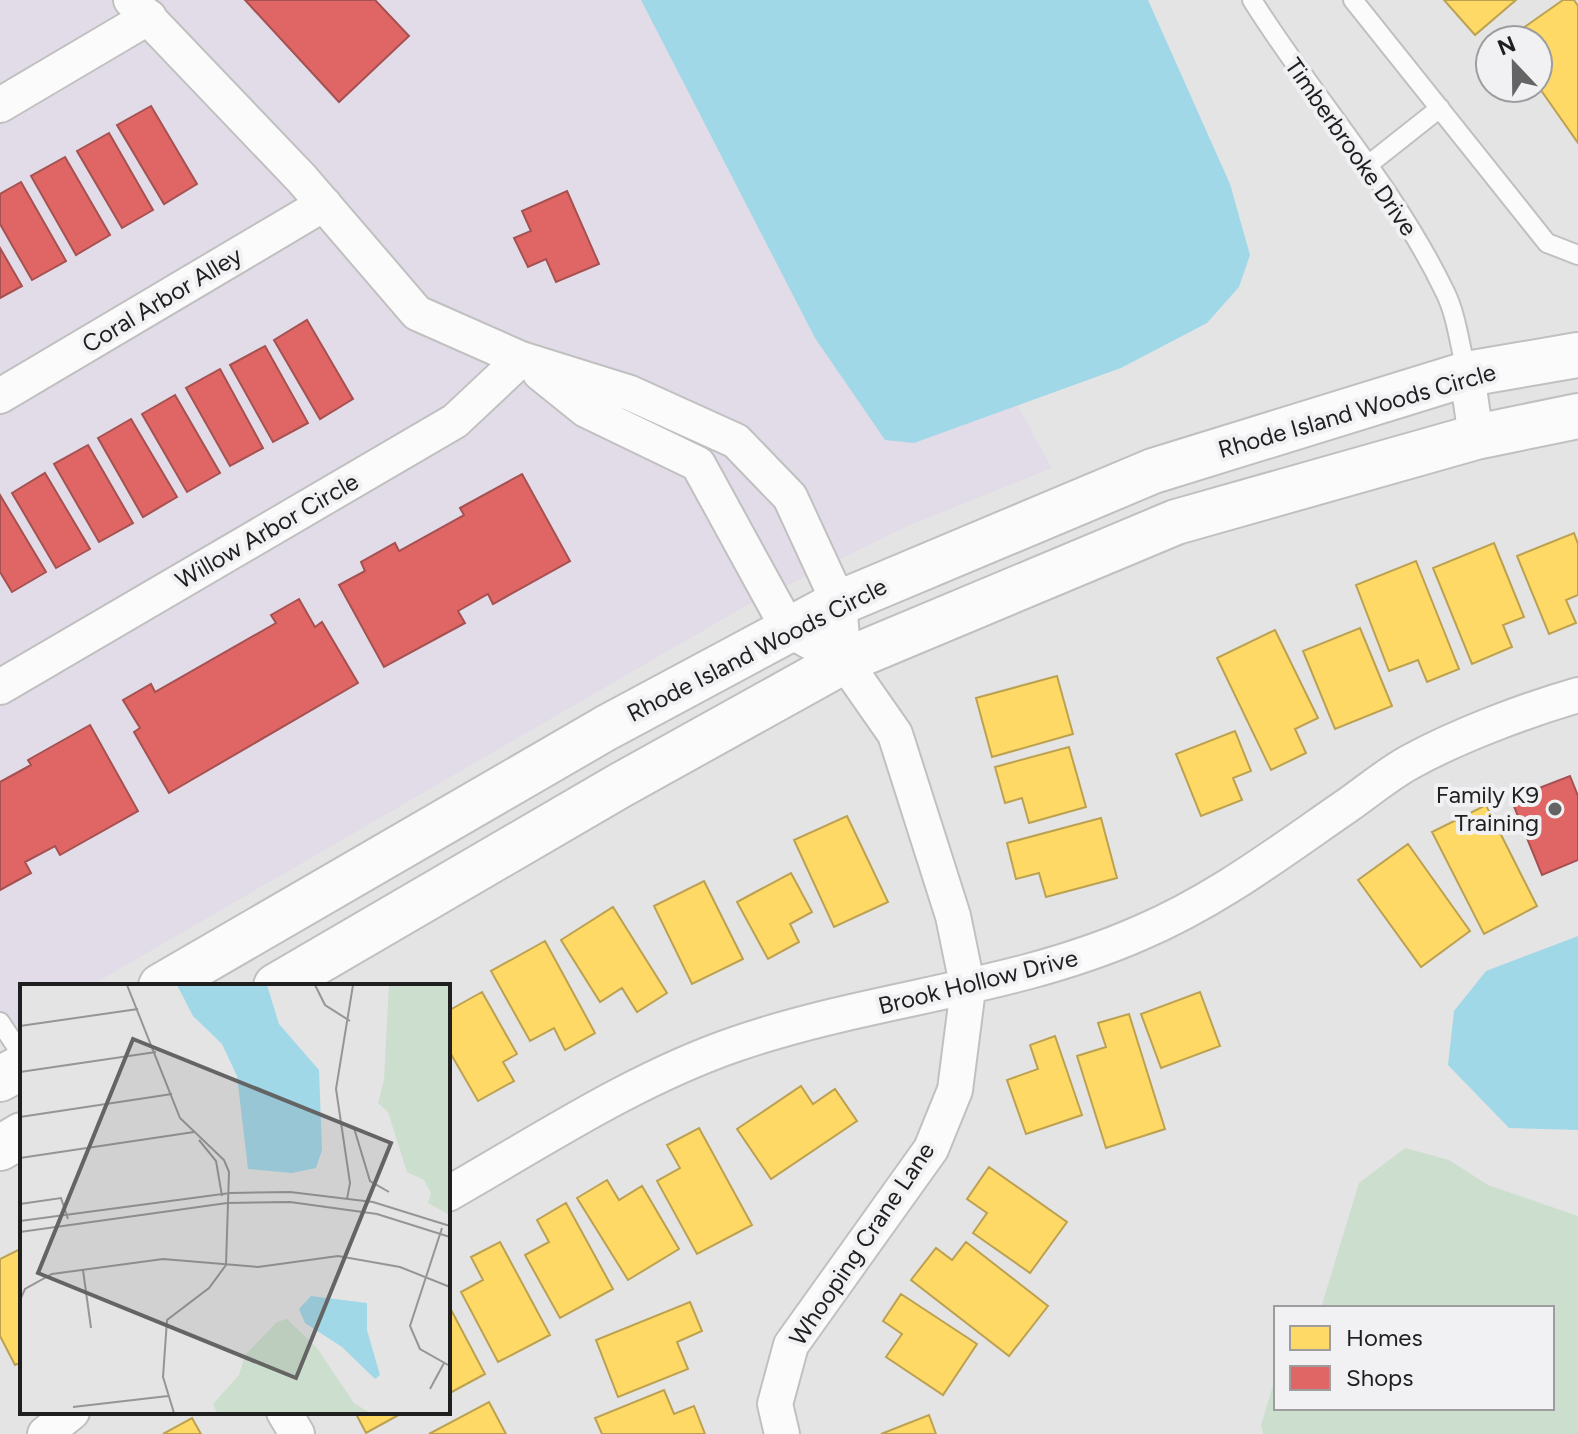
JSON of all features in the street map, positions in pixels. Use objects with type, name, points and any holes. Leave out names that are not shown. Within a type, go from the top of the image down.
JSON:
[{"type":"street","points":[[0,105],[140,8],[324,204],[417,313],[521,359],[630,393],[736,441],[790,497],[839,603],[844,661]]},
{"type":"street","name":"Coral Arbor Alley","points":[[0,396],[324,204]]},
{"type":"street","name":"Rhode Island Woods Circle","points":[[164,984],[606,728],[839,603],[1153,471],[1467,374],[1578,355]]},
{"type":"street","points":[[521,359],[586,410],[698,464],[789,630],[844,661]]},
{"type":"street","name":"Willow Arbor Circle","points":[[0,687],[455,421],[521,359]]},
{"type":"street","name":"Timberbrooke Drive","points":[[1467,374],[1476,437]]},
{"type":"street","name":"Rhode Island Woods Circle","points":[[279,984],[619,786],[844,661],[1176,522],[1476,437],[1578,416]]},
{"type":"street","name":"Whooping Crane Lane","points":[[782,1434],[775,1404],[791,1345],[931,1149],[955,1090],[968,989],[953,916],[895,734],[844,661]]},
{"type":"street","name":"Brook Hollow Drive","points":[[450,1193],[629,1090],[735,1044],[829,1017],[968,989],[1067,962],[1142,933],[1216,896],[1410,762],[1540,706],[1578,695]]},
{"type":"street","points":[[0,1079],[20,1068]]},
{"type":"street","points":[[0,1148],[20,1136]]},
{"type":"street","points":[[45,1434],[70,1414]]},
{"type":"street","points":[[285,1414],[297,1434]]},
{"type":"lane","name":"Timberbrooke Drive","points":[[1252,0],[1395,202],[1446,294],[1467,374]]},
{"type":"lane","points":[[1353,0],[1547,243],[1578,255]]},
{"type":"lane","points":[[1368,165],[1440,108]]},
{"type":"lane","points":[[0,1022],[20,1052]]},
{"type":"shaded area","points":[[0,0],[793,0],[1052,468],[903,528],[742,608],[93,984],[20,984],[20,1026],[0,1038]]},
{"type":"green space","points":[[1405,1148],[1449,1160],[1488,1185],[1578,1216],[1578,1434],[1263,1434],[1261,1425],[1274,1383],[1274,1410],[1554,1410],[1554,1306],[1322,1306],[1359,1183]]},
{"type":"water","points":[[641,0],[1148,0],[1230,184],[1250,255],[1239,287],[1207,323],[1121,368],[914,443],[885,440],[815,338]]},
{"type":"water","points":[[1578,936],[1578,1130],[1509,1128],[1448,1065],[1454,1011],[1486,971]]},
{"type":"building: Homes","points":[[1444,0],[1516,0],[1488,24],[1474,24],[1474,34]]},
{"type":"building: Homes","points":[[1563,0],[1574,0],[1578,6],[1578,143],[1551,104],[1554,104],[1554,24],[1529,24]]},
{"type":"building: Homes","points":[[1574,533],[1578,544],[1578,595],[1566,600],[1576,623],[1549,634],[1517,556]]},
{"type":"building: Homes","points":[[1494,543],[1524,617],[1503,625],[1512,647],[1472,664],[1433,568]]},
{"type":"building: Homes","points":[[1416,561],[1459,669],[1427,682],[1418,660],[1389,671],[1356,585]]},
{"type":"building: Homes","points":[[1360,628],[1392,706],[1335,729],[1303,651]]},
{"type":"building: Homes","points":[[1275,630],[1318,718],[1295,729],[1306,753],[1271,770],[1217,658]]},
{"type":"building: Homes","points":[[1057,676],[1073,734],[992,757],[976,698]]},
{"type":"building: Homes","points":[[1235,731],[1251,771],[1233,778],[1242,800],[1201,816],[1176,754]]},
{"type":"building: Homes","points":[[1069,747],[1086,807],[1029,823],[1022,798],[1005,803],[995,767]]},
{"type":"building: Homes","points":[[1486,805],[1537,906],[1484,934],[1432,832]]},
{"type":"building: Homes","points":[[847,816],[888,902],[834,927],[794,840]]},
{"type":"building: Homes","points":[[1101,818],[1117,878],[1046,897],[1039,873],[1016,879],[1007,843]]},
{"type":"building: Homes","points":[[1408,844],[1470,931],[1421,967],[1358,880]]},
{"type":"building: Homes","points":[[791,873],[812,912],[790,924],[799,942],[768,959],[737,902]]},
{"type":"building: Homes","points":[[704,881],[743,959],[692,984],[654,906]]},
{"type":"building: Homes","points":[[613,907],[667,993],[637,1012],[622,988],[600,1002],[561,940]]},
{"type":"building: Homes","points":[[545,941],[595,1033],[565,1050],[554,1028],[530,1041],[491,971]]},
{"type":"building: Homes","points":[[482,992],[517,1054],[503,1062],[514,1081],[478,1101],[450,1052],[450,1010]]},
{"type":"building: Homes","points":[[1200,992],[1220,1046],[1161,1068],[1141,1014]]},
{"type":"building: Homes","points":[[1129,1014],[1165,1129],[1106,1148],[1077,1056],[1106,1047],[1098,1023]]},
{"type":"building: Homes","points":[[1055,1036],[1082,1115],[1026,1134],[1007,1080],[1038,1069],[1030,1045]]},
{"type":"building: Homes","points":[[801,1086],[813,1104],[835,1089],[857,1121],[771,1179],[737,1129]]},
{"type":"building: Homes","points":[[699,1128],[752,1225],[697,1254],[657,1181],[680,1168],[667,1145]]},
{"type":"building: Homes","points":[[989,1167],[1067,1222],[1030,1273],[973,1233],[987,1213],[967,1199]]},
{"type":"building: Homes","points":[[607,1180],[619,1200],[642,1186],[679,1249],[628,1280],[577,1198]]},
{"type":"building: Homes","points":[[566,1203],[613,1289],[560,1318],[525,1255],[549,1242],[537,1220]]},
{"type":"building: Homes","points":[[500,1242],[550,1335],[498,1362],[461,1292],[483,1280],[471,1257]]},
{"type":"building: Homes","points":[[966,1242],[1048,1306],[1009,1356],[911,1280],[936,1248],[952,1260]]},
{"type":"building: Homes","points":[[20,1249],[20,1363],[15,1365],[0,1336],[0,1259]]},
{"type":"building: Homes","points":[[901,1294],[977,1344],[943,1395],[886,1357],[902,1334],[883,1321]]},
{"type":"building: Homes","points":[[690,1302],[702,1331],[677,1342],[688,1369],[618,1397],[596,1340]]},
{"type":"building: Homes","points":[[450,1308],[485,1374],[450,1393]]},
{"type":"building: Homes","points":[[664,1390],[674,1414],[694,1406],[705,1434],[602,1434],[595,1418]]},
{"type":"building: Homes","points":[[489,1402],[506,1434],[429,1434]]},
{"type":"building: Homes","points":[[356,1414],[400,1414],[366,1433]]},
{"type":"building: Homes","points":[[929,1415],[936,1434],[881,1434]]},
{"type":"building: Homes","points":[[192,1418],[201,1434],[163,1434]]},
{"type":"building: Shops","points":[[245,0],[375,0],[409,36],[339,102]]},
{"type":"building: Shops","points":[[151,106],[197,184],[164,204],[117,125]]},
{"type":"building: Shops","points":[[109,133],[153,210],[122,228],[77,151]]},
{"type":"building: Shops","points":[[65,157],[110,235],[76,255],[31,176]]},
{"type":"building: Shops","points":[[21,182],[66,261],[32,280],[0,224],[0,194]]},
{"type":"building: Shops","points":[[567,191],[599,264],[556,282],[546,259],[528,267],[514,238],[531,231],[522,211]]},
{"type":"building: Shops","points":[[0,248],[22,286],[0,298]]},
{"type":"building: Shops","points":[[307,320],[353,399],[320,419],[274,340]]},
{"type":"building: Shops","points":[[265,346],[308,423],[273,442],[230,365]]},
{"type":"building: Shops","points":[[220,369],[263,448],[230,466],[186,388]]},
{"type":"building: Shops","points":[[175,395],[220,473],[187,492],[142,414]]},
{"type":"building: Shops","points":[[131,419],[177,497],[143,517],[98,438]]},
{"type":"building: Shops","points":[[88,445],[133,523],[99,542],[54,464]]},
{"type":"building: Shops","points":[[45,473],[90,549],[56,568],[12,493]]},
{"type":"building: Shops","points":[[522,474],[570,561],[493,604],[488,594],[458,611],[465,623],[384,667],[339,585],[365,571],[361,562],[395,543],[399,551],[464,515],[460,508]]},
{"type":"building: Shops","points":[[0,495],[46,572],[12,592],[0,572]]},
{"type":"building: Shops","points":[[299,599],[315,627],[322,622],[358,683],[169,793],[134,732],[140,728],[123,700],[151,684],[155,692],[276,623],[271,615]]},
{"type":"building: Shops","points":[[90,725],[138,811],[60,855],[55,846],[25,862],[31,873],[0,890],[0,782],[31,765],[28,760]]},
{"type":"building: Shops","points":[[1570,776],[1578,796],[1578,860],[1542,875],[1511,799]]},
{"type":"place","name":"Family K9 Training","points":[[1555,809]]}]
